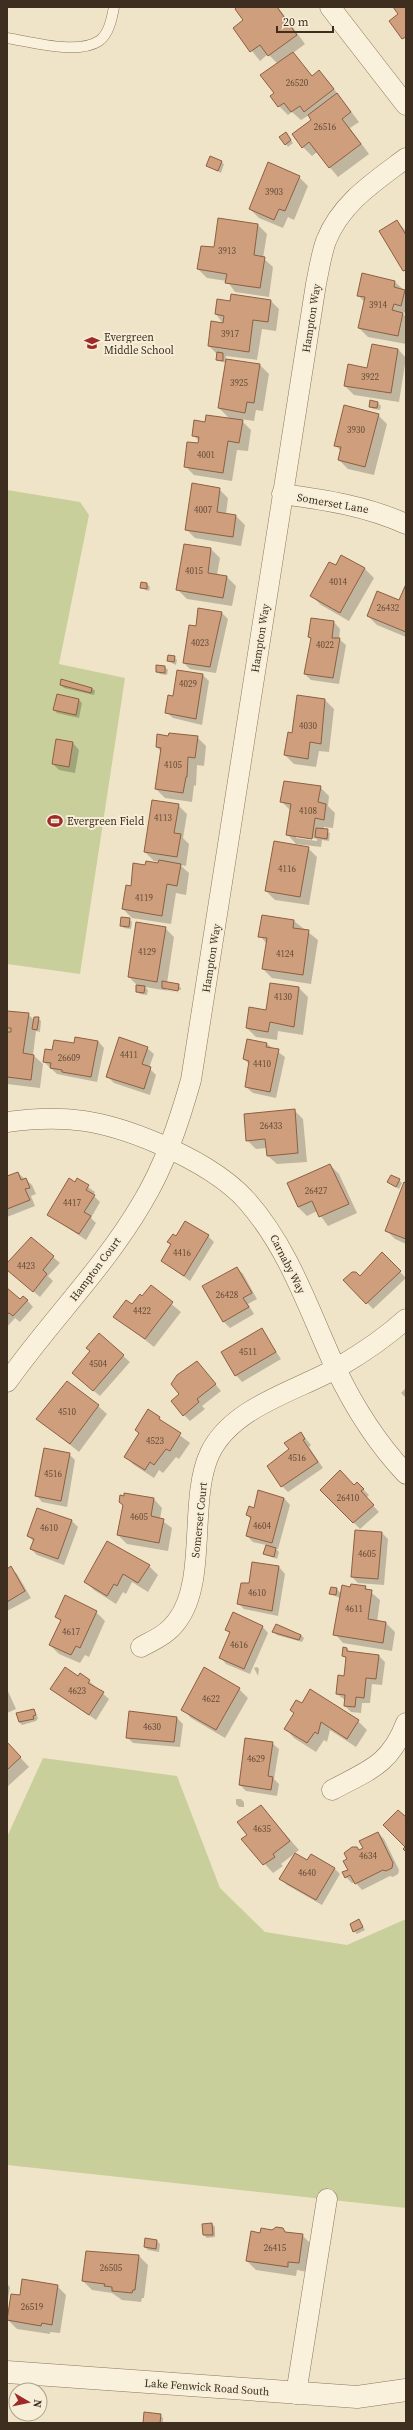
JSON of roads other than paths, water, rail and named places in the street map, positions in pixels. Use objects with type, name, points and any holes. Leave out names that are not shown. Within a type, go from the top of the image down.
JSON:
[{"type":"street","points":[[330,7],[406,105]]},
{"type":"street","name":"Hampton Way","points":[[169,1148],[191,1080],[316,284],[326,243],[338,216],[351,201],[406,158]]},
{"type":"street","name":"Somerset Lane","points":[[282,494],[353,504],[380,512],[406,524]]},
{"type":"street","name":"Carnaby Way","points":[[7,1122],[78,1118],[126,1130],[169,1148],[219,1177],[246,1200],[275,1236],[318,1326],[336,1369],[363,1419],[406,1474]]},
{"type":"street","name":"Hampton Court","points":[[7,1382],[29,1351],[97,1270],[142,1203],[169,1148]]},
{"type":"street","points":[[336,1369],[376,1343],[406,1320]]},
{"type":"street","name":"Somerset Court","points":[[141,1647],[162,1637],[178,1621],[188,1599],[194,1568],[201,1488],[210,1453],[233,1423],[283,1393],[336,1369]]},
{"type":"street","points":[[332,1790],[380,1765],[392,1752],[406,1723]]},
{"type":"street","points":[[296,2394],[327,2200]]},
{"type":"street","name":"Lake Fenwick Road South","points":[[7,2372],[296,2394],[357,2397],[406,2390]]},
{"type":"lane","points":[[7,38],[72,48],[86,46],[100,40],[107,31],[114,7]]},
{"type":"place","name":"Evergreen Middle School","points":[[92,343]]},
{"type":"place","name":"Evergreen Field","points":[[55,821]]}]
